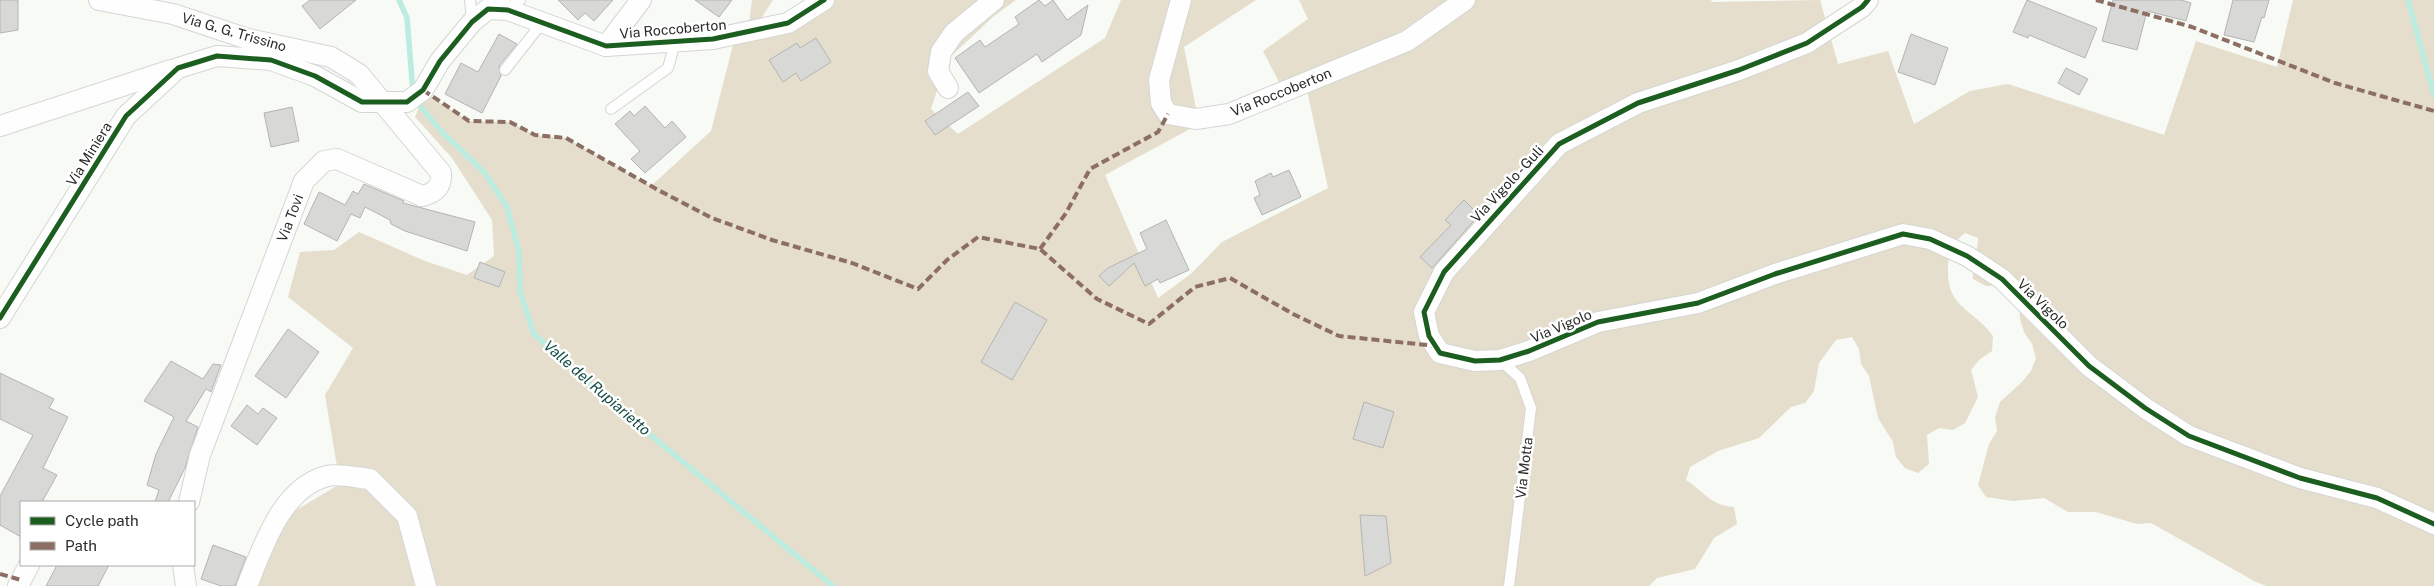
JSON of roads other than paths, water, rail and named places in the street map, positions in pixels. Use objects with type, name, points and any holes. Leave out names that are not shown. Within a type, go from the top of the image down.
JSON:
[{"type":"street","name":"Via G. G. Trissino","points":[[99,0],[173,14],[248,39],[330,57],[359,74],[381,100]]},
{"type":"street","points":[[482,3],[514,5],[541,24],[606,46],[641,0]]},
{"type":"street","name":"Via Roccoberton","points":[[606,46],[713,39],[788,23],[824,0]]},
{"type":"street","points":[[948,88],[938,71],[941,52],[954,33],[994,0]]},
{"type":"street","name":"Via Roccoberton","points":[[1181,0],[1159,80],[1161,103],[1168,114],[1196,119],[1229,114],[1407,41],[1465,0]]},
{"type":"street","name":"Via Vigolo - Guli","points":[[1500,360],[1475,362],[1440,353],[1430,336],[1424,312],[1444,272],[1560,144],[1638,103],[1739,70],[1807,43],[1862,7],[1868,0]]},
{"type":"street","name":"Via Miniera","points":[[0,318],[126,116],[178,68],[217,56],[271,60],[315,76],[362,102],[414,97],[472,22],[482,3]]},
{"type":"street","points":[[0,126],[178,68]]},
{"type":"street","name":"Via Tovi","points":[[190,501],[200,455],[304,181],[324,161],[337,159],[422,196],[434,193],[442,182],[441,173],[436,165],[381,100]]},
{"type":"street","name":"Via Vigolo","points":[[1500,360],[1530,351],[1598,322],[1698,303],[1775,274],[1903,234],[1930,238],[1967,256],[2002,280],[2089,366],[2145,408],[2189,436],[2300,478],[2376,498],[2434,524]]},
{"type":"street","points":[[248,586],[266,542],[290,500],[307,486],[328,476],[370,478],[407,516],[426,586]]},
{"type":"street","points":[[18,586],[28,566]]},
{"type":"street","points":[[183,566],[186,586]]},
{"type":"lane","points":[[505,70],[541,24]]},
{"type":"lane","points":[[611,109],[668,68],[675,42]]},
{"type":"lane","name":"Via Motta","points":[[1500,360],[1520,378],[1531,408],[1509,586]]},
{"type":"waterway","name":"Valle del Rupiarietto","points":[[399,0],[407,18],[413,92]]},
{"type":"waterway","points":[[2408,0],[2434,95]]},
{"type":"waterway","name":"Valle del Rupiarietto","points":[[416,101],[440,130],[485,173],[507,207],[519,252],[520,291],[534,334],[595,389],[833,586]]}]
